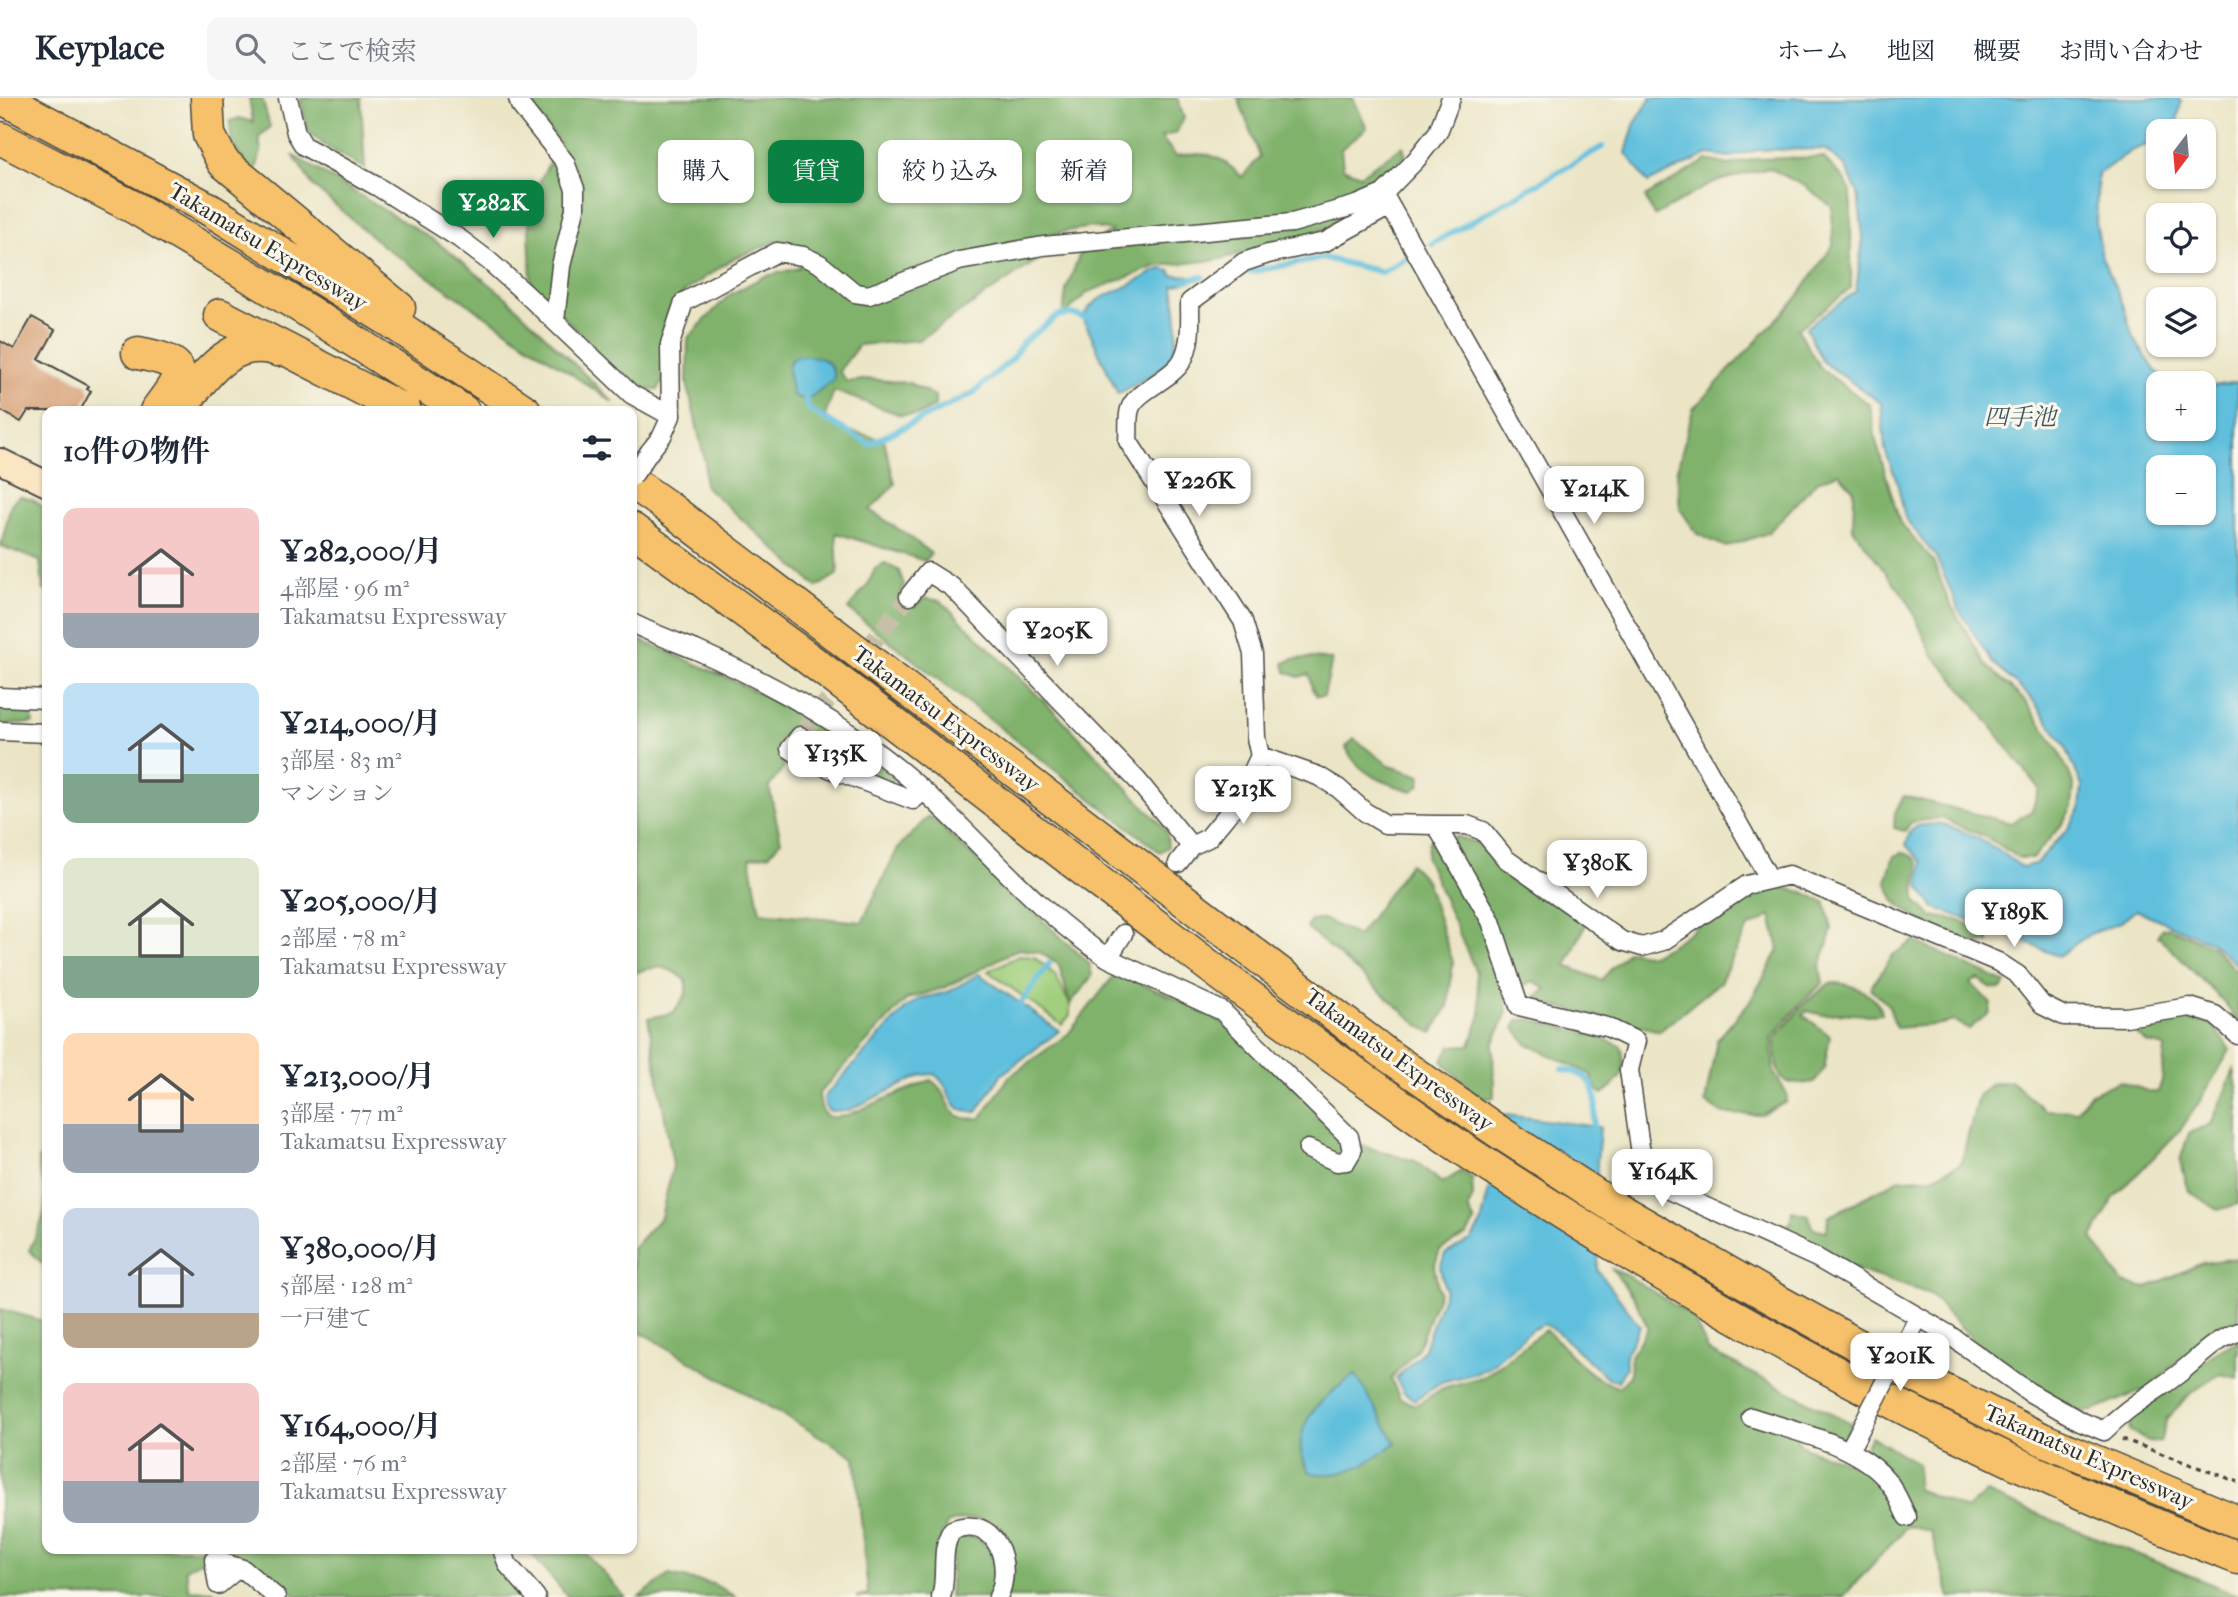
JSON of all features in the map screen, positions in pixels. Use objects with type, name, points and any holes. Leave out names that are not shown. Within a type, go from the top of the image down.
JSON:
[{"type":"highway","name":"Takamatsu Expressway","points":[[2,98],[202,205],[390,321],[518,406]]},
{"type":"highway","points":[[207,98],[209,135],[223,162],[407,316],[539,406]]},
{"type":"highway","name":"Takamatsu Expressway","points":[[0,138],[135,208],[306,310],[455,406]]},
{"type":"highway","points":[[220,315],[395,406]]},
{"type":"highway","points":[[182,406],[222,358],[237,349],[264,347],[299,356]]},
{"type":"highway","points":[[138,353],[172,361],[178,369],[178,378],[160,406]]},
{"type":"highway","points":[[638,468],[666,505]]},
{"type":"highway","name":"Takamatsu Expressway","points":[[637,485],[1386,1054],[1616,1208],[1913,1375],[2042,1439],[2238,1522]]},
{"type":"highway","name":"Takamatsu Expressway","points":[[637,533],[840,682],[1053,849],[1285,1024],[1485,1164],[1618,1248],[1885,1399],[2027,1468],[2238,1558]]},
{"type":"highway","points":[[637,550],[840,682]]},
{"type":"street","points":[[288,98],[296,133],[304,146],[378,187],[460,239],[489,261],[631,394],[671,416]]},
{"type":"street","points":[[518,98],[520,105],[565,162],[575,189],[575,209],[561,266],[555,321]]},
{"type":"street","points":[[1178,863],[1191,846],[1208,838],[1237,803],[1260,756],[1256,738],[1253,654],[1243,621],[1128,441],[1130,408],[1182,361],[1189,339],[1190,302],[1244,262],[1325,242],[1387,200],[1438,132],[1451,98]]},
{"type":"street","points":[[638,468],[662,436],[671,416],[670,344],[684,302],[777,252],[803,256],[821,264],[855,293],[869,295],[959,261],[1043,246],[1292,223],[1357,205],[1387,200]]},
{"type":"street","points":[[1387,200],[1769,878]]},
{"type":"street","points":[[0,461],[42,482]]},
{"type":"street","points":[[909,596],[928,572],[953,587],[1137,780],[1191,846]]},
{"type":"street","points":[[637,626],[771,686],[869,746],[923,791],[1088,946],[1222,1011],[1349,1137],[1352,1151],[1346,1161],[1337,1162],[1308,1149]]},
{"type":"street","points":[[0,697],[42,699]]},
{"type":"street","points":[[0,731],[42,733]]},
{"type":"street","points":[[800,736],[790,749],[805,759],[913,800],[923,791]]},
{"type":"street","points":[[1260,756],[1318,776],[1385,824],[1467,825],[1483,831],[1506,859],[1622,941],[1642,947],[1663,941],[1747,885],[1789,875],[1998,962],[2018,975],[2042,1005],[2064,1016],[2126,1017],[2190,1007],[2215,1015],[2238,1035]]},
{"type":"street","points":[[1436,825],[1491,920],[1519,1006],[1607,1027],[1636,1041],[1629,1070],[1640,1147],[1646,1170],[1660,1186],[1817,1258],[1917,1321],[1948,1334],[2029,1392],[2080,1421],[2104,1431],[2123,1412],[2177,1375],[2215,1343],[2238,1332]]},
{"type":"street","points":[[1108,958],[1123,934]]},
{"type":"street","points":[[1851,1446],[1917,1321]]},
{"type":"street","points":[[1751,1417],[1851,1446],[1888,1480],[1907,1517]]},
{"type":"street","points":[[941,1597],[945,1585],[945,1547],[952,1530],[961,1527],[978,1527],[995,1538],[1004,1572],[998,1597]]},
{"type":"street","points":[[504,1554],[508,1565],[536,1597]]},
{"type":"street","points":[[237,1569],[250,1573],[276,1597]]},
{"type":"path","points":[[2104,1431],[2132,1444],[2238,1482]]},
{"type":"green space","points":[[249,98],[262,98],[270,127],[259,137],[261,152],[255,173],[236,150],[230,129],[230,121],[239,118],[253,122]]},
{"type":"green space","points":[[300,98],[361,98],[365,169],[324,145],[308,131]]},
{"type":"green space","points":[[528,98],[1177,98],[1184,118],[1176,133],[1161,137],[1176,156],[1212,156],[1226,163],[1242,177],[1260,157],[1238,98],[1353,98],[1367,128],[1341,149],[1343,168],[1360,175],[1403,146],[1406,156],[1362,190],[1342,221],[1303,237],[1217,260],[1157,266],[1088,292],[1063,316],[1066,290],[1081,251],[1112,231],[1091,227],[1056,233],[1042,257],[919,340],[859,345],[839,371],[847,382],[870,379],[909,383],[935,396],[935,406],[918,415],[901,415],[834,391],[825,416],[846,430],[884,440],[895,484],[870,510],[931,554],[925,561],[836,533],[838,574],[817,587],[704,485],[705,462],[687,383],[688,338],[729,295],[763,277],[798,268],[809,253],[779,240],[731,260],[684,292],[672,308],[662,342],[666,375],[658,390],[644,390],[620,374],[531,284],[529,225],[540,180],[560,143]]},
{"type":"green space","points":[[293,155],[437,242],[507,298],[614,403],[383,246],[313,186]]},
{"type":"green space","points":[[1823,157],[1851,191],[1851,288],[1798,329],[1820,368],[1870,405],[1876,441],[1900,523],[1933,561],[1949,602],[1986,665],[2025,701],[2058,749],[2074,784],[2072,807],[2060,827],[2033,858],[2019,858],[1988,838],[1941,818],[1911,822],[1905,831],[1894,828],[1895,812],[1904,796],[2011,823],[2031,812],[2039,789],[1965,692],[1932,654],[1908,601],[1853,529],[1854,490],[1839,473],[1817,481],[1768,533],[1726,547],[1697,534],[1680,509],[1677,470],[1693,409],[1796,299],[1833,245],[1832,207],[1805,186],[1769,168],[1714,182],[1654,216],[1645,197],[1707,160],[1729,165],[1755,159]]},
{"type":"green space","points":[[19,496],[33,500],[42,506],[42,580],[40,561],[1,546],[11,504]]},
{"type":"green space","points":[[885,563],[899,571],[904,585],[901,593],[914,607],[925,598],[941,601],[1063,720],[1162,825],[1167,834],[1168,847],[1160,852],[848,609],[867,586],[875,569]]},
{"type":"green space","points":[[637,639],[709,670],[810,720],[895,779],[891,784],[803,749],[807,742],[793,730],[783,749],[784,767],[769,787],[781,841],[770,854],[750,858],[760,912],[862,922],[898,848],[929,816],[1089,963],[1092,976],[1070,1004],[1059,965],[1039,952],[1018,949],[946,987],[907,999],[819,1093],[824,1114],[832,1117],[845,1116],[931,1080],[938,1086],[954,1112],[968,1118],[981,1118],[1009,1077],[1068,1034],[1116,973],[1197,1007],[1228,1027],[1358,1145],[1415,1161],[1442,1183],[1462,1171],[1472,1178],[1473,1197],[1468,1208],[1475,1222],[1466,1236],[1440,1250],[1434,1267],[1439,1292],[1418,1348],[1391,1379],[1400,1399],[1416,1405],[1443,1388],[1485,1376],[1545,1330],[1590,1372],[1618,1387],[1628,1377],[1631,1370],[1630,1356],[1648,1328],[1636,1301],[1612,1269],[1628,1276],[1693,1317],[1708,1351],[1851,1423],[1843,1441],[1801,1427],[1797,1441],[1808,1449],[1856,1465],[1871,1436],[1918,1464],[1916,1489],[1966,1509],[1986,1493],[2238,1597],[1950,1597],[1930,1531],[1907,1526],[1843,1597],[1006,1597],[1011,1570],[1011,1556],[1007,1544],[994,1526],[973,1519],[947,1524],[936,1548],[936,1590],[933,1597],[856,1597],[868,1594],[855,1457],[637,1330],[637,1243],[661,1217],[673,1165],[648,1018],[673,1013],[686,994],[686,980],[666,969],[648,969],[637,972]]},
{"type":"green space","points":[[1293,659],[1332,660],[1324,696],[1317,696],[1312,689],[1309,674],[1299,677],[1286,672],[1284,663]]},
{"type":"green space","points":[[0,701],[30,703],[33,723],[0,725]]},
{"type":"green space","points":[[1354,739],[1390,766],[1421,776],[1419,786],[1412,791],[1382,781],[1364,771],[1346,747]]},
{"type":"green space","points":[[1455,836],[1475,842],[1586,924],[1566,966],[1601,980],[1628,951],[1652,955],[1674,943],[1750,889],[1779,887],[1803,892],[1826,903],[1832,930],[1820,967],[1823,983],[1804,1000],[1771,1038],[1774,1073],[1787,1094],[1786,1102],[1761,1115],[1723,1114],[1705,1102],[1717,1040],[1751,1000],[1779,950],[1771,916],[1748,928],[1720,982],[1660,1031],[1541,1003],[1533,999],[1546,989],[1533,981],[1520,987],[1450,840]]},
{"type":"green space","points":[[1436,839],[1483,919],[1504,980],[1507,1012],[1493,1045],[1494,1097],[1486,1099],[1475,1094],[1442,1061],[1451,1046],[1470,1045],[1481,1015],[1476,972],[1426,858],[1429,841]]},
{"type":"green space","points":[[1903,852],[1917,861],[1916,901],[1931,916],[1957,920],[1988,932],[1989,942],[1970,943],[1921,922],[1895,901],[1886,881],[1894,856]]},
{"type":"green space","points":[[1410,863],[1426,880],[1453,962],[1448,1006],[1432,1033],[1420,1026],[1307,928],[1311,920],[1325,920],[1358,936]]},
{"type":"green space","points":[[2168,927],[2212,946],[2238,973],[2238,1023],[2225,1003],[2158,936],[2161,929]]},
{"type":"green space","points":[[1914,941],[2006,983],[2001,989],[1992,988],[1978,979],[1971,983],[1991,1004],[1989,1013],[1969,1029],[1955,1021],[1896,1028],[1889,1006],[1870,988],[1893,955]]},
{"type":"green space","points":[[1019,956],[1034,957],[1055,975],[1070,1004],[1070,1015],[1062,1025],[988,971]]},
{"type":"green space","points":[[1830,983],[1845,984],[1861,990],[1874,1000],[1882,1014],[1823,1015],[1807,1011],[1803,1015],[1830,1036],[1824,1069],[1814,1082],[1791,1083],[1780,1076],[1777,1069],[1774,1039],[1806,1002]]},
{"type":"green space","points":[[1529,1019],[1597,1036],[1621,1046],[1624,1062],[1619,1079],[1602,1094],[1590,1074],[1527,1044],[1514,1028],[1519,1020]]},
{"type":"green space","points":[[2180,1019],[2212,1024],[2230,1050],[2181,1129],[2113,1199],[2092,1238],[2123,1283],[2146,1288],[2202,1263],[2238,1258],[2238,1323],[2180,1358],[2149,1388],[2093,1411],[2074,1412],[2015,1375],[1973,1340],[1930,1294],[1854,1269],[1830,1254],[1740,1218],[1790,1225],[1792,1211],[1809,1215],[1812,1228],[1827,1231],[1828,1217],[1900,1179],[1930,1178],[1961,1164],[1978,1096],[1990,1084],[2011,1081],[2045,1110],[2076,1111],[2091,1093],[2120,1081],[2150,1092],[2158,1092],[2162,1080],[2165,1047],[2148,1043],[2136,1034],[2149,1020]]},
{"type":"green space","points":[[2234,1070],[2238,1093],[2238,1204],[2218,1210],[2189,1191],[2180,1160],[2189,1133],[2211,1124]]},
{"type":"green space","points":[[42,1157],[42,1180],[38,1164],[38,1159]]},
{"type":"green space","points":[[42,1222],[42,1263],[29,1250]]},
{"type":"green space","points":[[0,1309],[42,1321],[42,1554],[213,1554],[185,1569],[189,1590],[212,1591],[220,1597],[0,1597]]},
{"type":"green space","points":[[2238,1340],[2238,1378],[2220,1374],[2191,1393],[2167,1418],[2160,1442],[2147,1441],[2129,1430],[2131,1418],[2212,1355]]},
{"type":"green space","points":[[979,1537],[993,1558],[995,1583],[987,1597],[949,1597],[953,1540]]},
{"type":"green space","points":[[213,1554],[496,1554],[500,1566],[524,1597],[298,1597],[253,1566]]},
{"type":"green space","points":[[531,1554],[586,1554],[625,1597],[568,1597]]},
{"type":"green space","points":[[669,1575],[713,1584],[736,1597],[639,1597]]},
{"type":"water","name":"四手池","points":[[1651,98],[2178,98],[2181,102],[2177,119],[2146,119],[2146,145],[2131,151],[2098,174],[2096,223],[2102,258],[2123,304],[2133,337],[2156,371],[2146,371],[2146,441],[2216,441],[2216,385],[2238,382],[2238,966],[2211,942],[2136,910],[2121,922],[2090,934],[2058,956],[1933,907],[1919,886],[1922,862],[1906,845],[1910,832],[1916,826],[1937,824],[1953,828],[1984,842],[2021,867],[2035,864],[2067,830],[2080,809],[2082,786],[2065,745],[2031,698],[1993,663],[1959,610],[1936,557],[1905,518],[1897,481],[1885,450],[1881,403],[1822,361],[1806,328],[1856,291],[1863,238],[1858,193],[1845,166],[1824,149],[1757,150],[1730,157],[1708,154],[1648,183],[1626,153],[1634,125]]},
{"type":"water","points":[[1161,269],[1171,271],[1172,275],[1190,276],[1191,281],[1173,286],[1177,317],[1174,348],[1164,365],[1118,394],[1083,318],[1101,298]]},
{"type":"water","points":[[798,356],[822,359],[831,366],[833,372],[834,379],[807,400],[793,396],[788,369],[790,361]]},
{"type":"water","points":[[979,974],[1059,1031],[1001,1075],[977,1112],[967,1112],[955,1105],[941,1080],[934,1074],[922,1075],[847,1111],[829,1111],[824,1097],[905,1009],[919,999],[948,992]]},
{"type":"water","points":[[1506,1115],[1600,1127],[1597,1163],[1598,1271],[1640,1326],[1625,1355],[1626,1367],[1618,1381],[1609,1379],[1555,1330],[1544,1324],[1531,1330],[1489,1367],[1477,1373],[1441,1382],[1415,1400],[1404,1393],[1396,1379],[1423,1351],[1445,1290],[1440,1268],[1445,1254],[1471,1240],[1481,1224]]},
{"type":"water","points":[[1355,1374],[1396,1443],[1366,1463],[1344,1472],[1309,1472],[1301,1451],[1304,1426],[1317,1406]]},
{"type":"building","points":[[32,317],[55,330],[39,359],[89,386],[87,389],[91,391],[83,406],[42,406],[42,411],[28,411],[21,422],[0,410],[0,341],[14,349]]},
{"type":"waterway","points":[[1432,244],[1602,147]]},
{"type":"waterway","points":[[1249,272],[1324,258],[1382,272],[1407,258]]},
{"type":"waterway","points":[[1183,280],[1203,277]]},
{"type":"waterway","points":[[805,393],[807,407],[813,412],[869,444],[972,394],[1013,358],[1022,343],[1059,315],[1073,314],[1088,319]]},
{"type":"waterway","points":[[1016,1010],[1049,964]]},
{"type":"waterway","points":[[1563,1069],[1576,1072],[1591,1083],[1596,1099],[1593,1131]]},
{"type":"tunnel","points":[[800,736],[909,596]]},
{"type":"tunnel","points":[[1123,934],[1178,863]]}]
